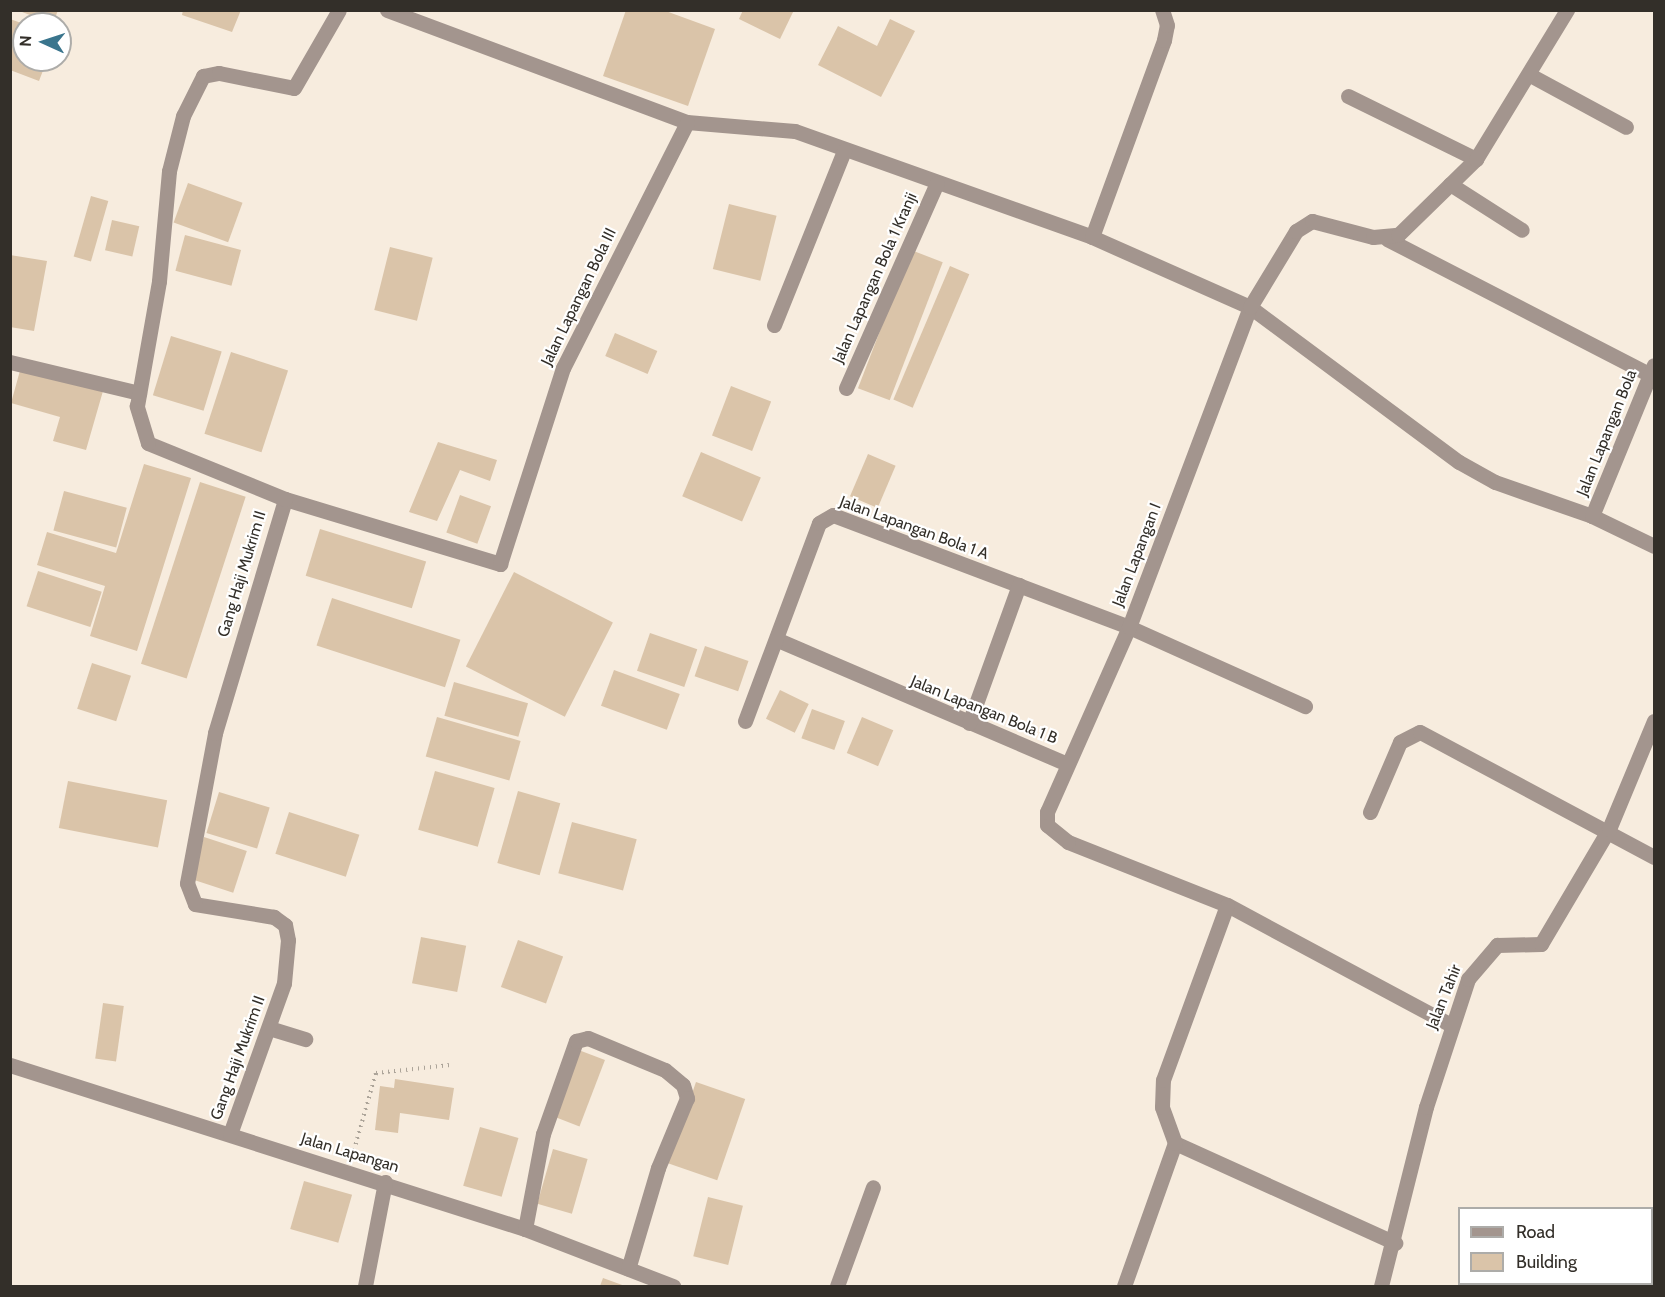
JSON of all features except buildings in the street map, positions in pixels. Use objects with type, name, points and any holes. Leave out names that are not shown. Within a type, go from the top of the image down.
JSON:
[{"type":"street","name":"Gang Haji Mukrim II","points":[[230,1134],[284,983],[285,925],[274,917],[202,907],[187,892],[215,733],[285,499],[148,443],[137,406],[159,281],[169,171],[183,116],[202,76],[219,73],[294,88],[339,10]]},
{"type":"street","points":[[387,10],[687,122],[795,131],[844,151],[1092,237],[1250,307],[1459,462],[1495,482],[1593,516],[1654,546]]},
{"type":"street","points":[[1092,237],[1164,40],[1167,25],[1162,10]]},
{"type":"street","points":[[1387,239],[1398,235],[1476,159],[1530,75],[1567,10]]},
{"type":"street","points":[[1530,75],[1626,127]]},
{"type":"street","points":[[1348,96],[1476,159]]},
{"type":"street","name":"Jalan Lapangan Bola III","points":[[285,499],[500,564],[563,368],[687,122]]},
{"type":"street","points":[[774,325],[844,151]]},
{"type":"street","name":"Jalan Lapangan Bola 1 Kranji","points":[[846,388],[937,183]]},
{"type":"street","points":[[1450,184],[1522,230]]},
{"type":"street","name":"Jalan Lapangan I","points":[[1227,905],[1068,842],[1047,825],[1047,812],[1129,627],[1250,307],[1301,225],[1312,221],[1387,239],[1652,370]]},
{"type":"street","points":[[10,362],[139,393]]},
{"type":"street","name":"Jalan Lapangan Bola","points":[[1593,516],[1652,370]]},
{"type":"street","name":"Jalan Lapangan Bola 1 A","points":[[746,721],[824,517],[833,514],[1129,627],[1305,706]]},
{"type":"street","points":[[969,723],[1019,585]]},
{"type":"street","name":"Jalan Lapangan Bola 1 B","points":[[778,640],[887,691],[1068,764]]},
{"type":"street","name":"Jalan Tahir","points":[[1381,1287],[1395,1242],[1451,1024],[1468,979],[1491,949],[1541,944],[1609,829],[1654,721]]},
{"type":"street","points":[[1370,812],[1400,742],[1420,732],[1609,829],[1654,858]]},
{"type":"street","points":[[1124,1287],[1174,1143],[1162,1107],[1163,1080],[1227,905],[1451,1024]]},
{"type":"street","points":[[269,1028],[305,1039]]},
{"type":"street","points":[[525,1229],[543,1134],[576,1041],[588,1038],[665,1070],[683,1085],[687,1098],[658,1168],[628,1269]]},
{"type":"street","name":"Jalan Lapangan","points":[[10,1065],[385,1182],[525,1229],[674,1287]]},
{"type":"street","points":[[1174,1143],[1395,1242]]},
{"type":"street","points":[[364,1287],[385,1182]]},
{"type":"street","points":[[837,1287],[873,1187]]},
{"type":"path","points":[[348,1171],[376,1073],[451,1065]]}]
